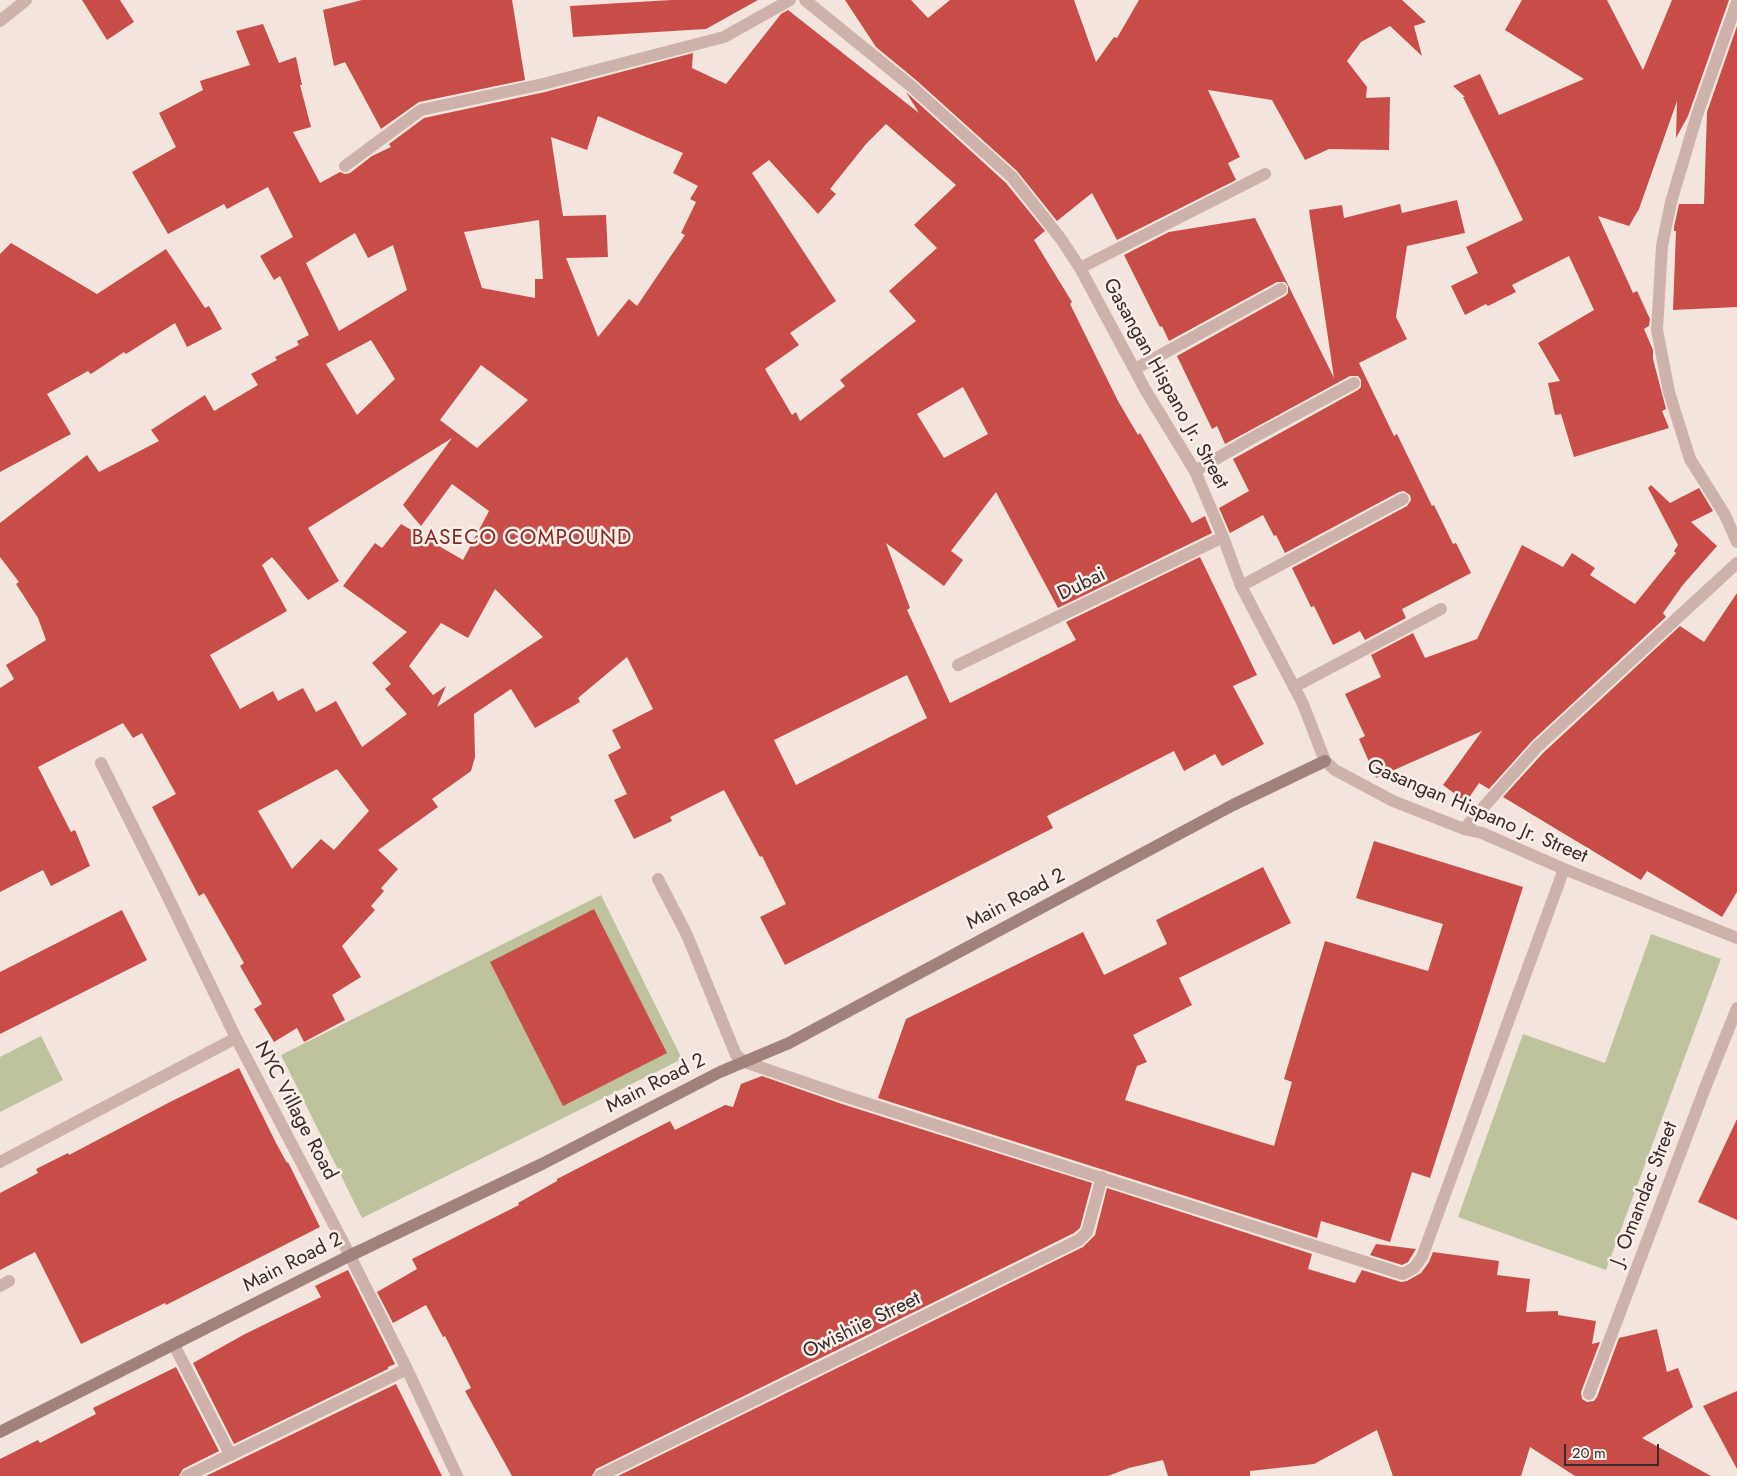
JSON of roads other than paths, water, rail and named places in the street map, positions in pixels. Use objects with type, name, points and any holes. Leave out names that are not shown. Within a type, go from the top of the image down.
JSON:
[{"type":"street","points":[[0,21],[26,0]]},
{"type":"street","points":[[345,166],[421,110],[543,84],[724,37],[790,0]]},
{"type":"street","name":"Gasangan Hispano Jr. Street","points":[[805,0],[911,86],[1012,177],[1061,239],[1080,268],[1146,391],[1195,471],[1241,586],[1303,704],[1325,761],[1342,774],[1393,801],[1464,829],[1482,833],[1564,869],[1737,938]]},
{"type":"street","points":[[1737,2],[1698,115],[1671,202],[1662,246],[1657,330],[1669,392],[1690,459],[1725,515],[1737,542]]},
{"type":"street","points":[[1080,268],[1265,174]]},
{"type":"street","points":[[1135,369],[1281,289]]},
{"type":"street","points":[[1195,471],[1354,383]]},
{"type":"street","points":[[1241,586],[1403,499]]},
{"type":"street","name":"Dubai","points":[[958,666],[1223,538]]},
{"type":"street","points":[[1464,829],[1537,747],[1737,563]]},
{"type":"street","points":[[1294,687],[1441,610]]},
{"type":"street","name":"Main Road 2","points":[[0,1432],[349,1256],[542,1164],[720,1072],[789,1043],[1233,805],[1325,761]]},
{"type":"street","name":"NYC Village Road","points":[[101,763],[236,1038],[407,1369],[458,1476]]},
{"type":"street","points":[[658,879],[687,935],[736,1055],[745,1062],[844,1096],[1402,1274],[1414,1268],[1422,1256],[1564,869]]},
{"type":"street","name":"J. Omandac Street","points":[[1589,1394],[1701,1097],[1737,1008]]},
{"type":"street","points":[[0,1162],[236,1038]]},
{"type":"street","name":"Owishiie Street","points":[[600,1476],[1079,1240],[1087,1232],[1102,1178]]},
{"type":"street","points":[[174,1345],[230,1454]]},
{"type":"street","points":[[187,1476],[407,1369]]},
{"type":"district","name":"BASECO COMPOUND","points":[[522,539]]}]
